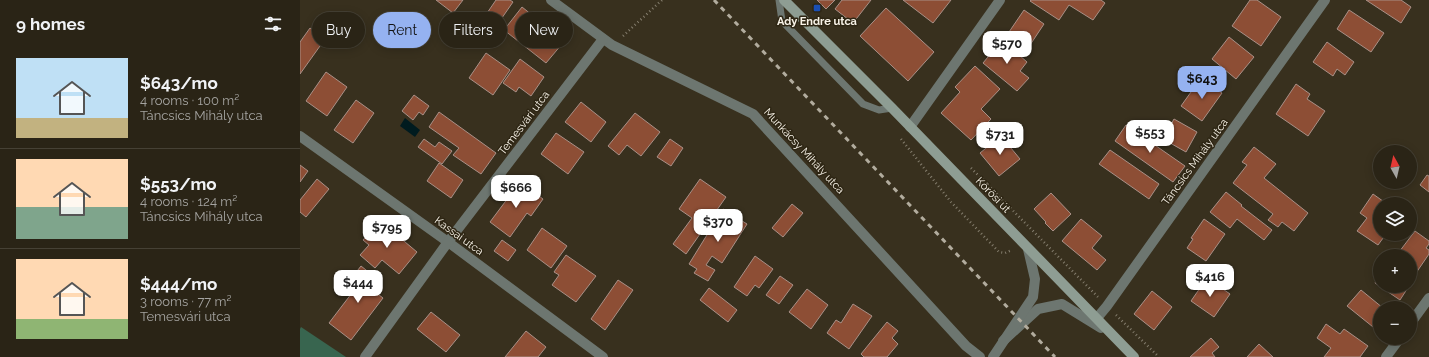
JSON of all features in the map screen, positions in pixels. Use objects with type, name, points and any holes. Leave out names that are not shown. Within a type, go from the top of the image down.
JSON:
[{"type":"main road","name":"Kőrösi út","points":[[784,0],[892,108],[1134,357]]},
{"type":"street","name":"Munkácsy Mihály utca","points":[[551,0],[612,45],[753,114],[966,346],[980,357]]},
{"type":"street","points":[[910,127],[1000,0]]},
{"type":"street","name":"Táncsics Mihály utca","points":[[1097,318],[1325,0]]},
{"type":"street","name":"Temesvári utca","points":[[364,357],[448,242],[603,38]]},
{"type":"street","name":"Kassai utca","points":[[300,136],[448,242],[603,357]]},
{"type":"street","points":[[993,357],[1033,297],[1035,279],[1027,247]]},
{"type":"street","points":[[1417,314],[1429,298]]},
{"type":"street","points":[[1003,341],[1038,309],[1062,304],[1115,337]]},
{"type":"street","points":[[1386,357],[1395,345]]},
{"type":"lane","points":[[779,0],[782,21],[863,104],[879,110],[892,108]]},
{"type":"path","points":[[612,45],[662,0]]},
{"type":"path","points":[[897,134],[951,202],[999,252],[1005,253],[1027,247],[1036,233]]},
{"type":"path","points":[[969,166],[1159,357]]},
{"type":"green space","points":[[301,327],[346,357],[300,357]]},
{"type":"water","points":[[405,118],[420,130],[415,137],[400,126]]},
{"type":"building","points":[[436,0],[463,0],[454,12]]},
{"type":"building","points":[[496,0],[510,0],[513,2],[506,12],[488,12]]},
{"type":"building","points":[[817,0],[835,0],[826,9]]},
{"type":"building","points":[[842,0],[871,0],[853,23],[835,9]]},
{"type":"building","points":[[903,0],[951,0],[933,23]]},
{"type":"building","points":[[1101,0],[1105,3],[1093,20],[1069,5],[1059,20],[1030,1]]},
{"type":"building","points":[[1250,0],[1257,0],[1281,17],[1261,46],[1232,26]]},
{"type":"building","points":[[1366,0],[1401,0],[1411,7],[1401,23]]},
{"type":"building","points":[[522,7],[528,12],[518,12]]},
{"type":"building","points":[[886,8],[934,52],[908,81],[860,36]]},
{"type":"building","points":[[1024,10],[1044,24],[1030,45],[1009,32]]},
{"type":"building","points":[[1349,10],[1384,33],[1371,52],[1337,29]]},
{"type":"building","points":[[515,16],[515,39],[507,32],[507,26]]},
{"type":"building","points":[[310,28],[312,29],[312,48],[319,48],[300,74],[300,42]]},
{"type":"building","points":[[1229,37],[1254,57],[1236,79],[1212,59]]},
{"type":"building","points":[[1002,40],[1027,62],[1020,71],[1029,78],[1017,91],[983,63]]},
{"type":"building","points":[[1327,42],[1354,62],[1345,75],[1337,69],[1333,76],[1313,62]]},
{"type":"building","points":[[527,48],[559,48],[546,63]]},
{"type":"building","points":[[486,53],[510,70],[493,95],[469,78]]},
{"type":"building","points":[[520,59],[544,77],[531,96],[519,87],[516,92],[503,83]]},
{"type":"building","points":[[975,66],[1000,89],[981,109],[991,119],[971,140],[941,113],[960,92],[955,87]]},
{"type":"building","points":[[326,72],[347,87],[327,116],[306,101]]},
{"type":"building","points":[[1201,78],[1222,93],[1202,121],[1181,106]]},
{"type":"building","points":[[1296,84],[1310,94],[1307,99],[1325,111],[1308,136],[1276,114]]},
{"type":"building","points":[[414,95],[429,106],[423,115],[419,112],[413,120],[402,111]]},
{"type":"building","points":[[356,100],[374,113],[353,143],[334,130]]},
{"type":"building","points":[[581,102],[606,122],[591,142],[565,122]]},
{"type":"building","points":[[439,112],[496,153],[481,174],[453,155],[459,148],[429,127]]},
{"type":"building","points":[[635,113],[660,132],[641,156],[627,145],[619,155],[608,146]]},
{"type":"building","points":[[1174,119],[1197,132],[1186,152],[1163,139]]},
{"type":"building","points":[[1126,125],[1185,166],[1173,182],[1115,141]]},
{"type":"building","points":[[556,133],[584,152],[568,174],[541,154]]},
{"type":"building","points":[[1001,136],[1020,159],[999,176],[980,153]]},
{"type":"building","points":[[424,139],[435,147],[439,142],[452,151],[442,164],[418,147]]},
{"type":"building","points":[[670,139],[683,148],[671,166],[657,157]]},
{"type":"building","points":[[1254,147],[1276,164],[1264,178],[1308,213],[1294,231],[1282,222],[1278,227],[1268,220],[1273,214],[1233,183],[1247,165],[1242,162]]},
{"type":"building","points":[[1110,150],[1159,184],[1149,199],[1099,164]]},
{"type":"building","points":[[439,163],[463,180],[451,198],[427,181]]},
{"type":"building","points":[[300,165],[308,171],[300,182]]},
{"type":"building","points":[[1427,175],[1429,176],[1429,192],[1420,185]]},
{"type":"building","points":[[317,179],[329,189],[306,217],[300,212],[300,200]]},
{"type":"building","points":[[700,179],[726,197],[686,254],[673,244],[692,218],[679,209]]},
{"type":"building","points":[[520,182],[543,199],[531,216],[527,213],[510,237],[490,222]]},
{"type":"building","points":[[1226,192],[1242,205],[1241,206],[1272,230],[1264,240],[1237,219],[1230,228],[1210,212]]},
{"type":"building","points":[[1051,193],[1071,214],[1053,231],[1034,209]]},
{"type":"building","points":[[1373,194],[1377,197],[1373,197],[1373,241],[1381,241],[1378,245],[1357,231],[1367,218],[1360,213]]},
{"type":"building","points":[[792,204],[803,213],[783,237],[772,228]]},
{"type":"building","points":[[723,209],[747,224],[722,263],[712,256],[706,265],[715,270],[708,281],[694,273],[697,269],[689,264]]},
{"type":"building","points":[[1081,219],[1102,236],[1092,248],[1106,260],[1097,270],[1062,241]]},
{"type":"building","points":[[1204,219],[1225,234],[1206,261],[1187,248],[1193,239],[1191,238]]},
{"type":"building","points":[[380,221],[417,252],[399,274],[382,260],[375,268],[360,255],[369,245],[363,240]]},
{"type":"building","points":[[542,228],[567,246],[551,268],[527,250]]},
{"type":"building","points":[[1417,232],[1429,241],[1426,248],[1429,250],[1429,254],[1417,272],[1417,249],[1401,249],[1407,241],[1417,241]]},
{"type":"building","points":[[502,240],[516,250],[508,261],[494,251]]},
{"type":"building","points":[[566,255],[596,276],[576,302],[552,285],[559,275],[554,272]]},
{"type":"building","points":[[755,256],[773,269],[759,288],[755,285],[747,296],[734,287]]},
{"type":"building","points":[[361,266],[381,282],[374,291],[383,298],[351,340],[329,323],[355,289],[347,284]]},
{"type":"building","points":[[780,276],[793,285],[779,304],[766,295]]},
{"type":"building","points":[[1207,278],[1230,294],[1214,317],[1191,301]]},
{"type":"building","points":[[618,280],[633,290],[605,330],[591,319]]},
{"type":"building","points":[[709,288],[737,310],[728,322],[700,300]]},
{"type":"building","points":[[807,289],[828,305],[811,329],[789,312]]},
{"type":"building","points":[[1361,290],[1374,301],[1373,301],[1373,327],[1347,306]]},
{"type":"building","points":[[1152,291],[1172,307],[1154,330],[1134,314]]},
{"type":"building","points":[[1390,293],[1404,293],[1400,300]]},
{"type":"building","points":[[853,304],[872,316],[849,349],[827,333],[836,320],[841,323]]},
{"type":"building","points":[[431,312],[460,335],[446,352],[417,329]]},
{"type":"building","points":[[887,322],[898,331],[892,338],[898,344],[887,357],[864,357],[861,354]]},
{"type":"building","points":[[1326,324],[1340,334],[1344,329],[1368,346],[1360,357],[1324,357],[1331,348],[1317,338]]},
{"type":"building","points":[[526,331],[546,347],[538,357],[505,357]]},
{"type":"building","points":[[1211,338],[1219,347],[1212,353],[1215,357],[1190,357]]},
{"type":"building","points":[[1259,344],[1273,357],[1247,357]]},
{"type":"railway","points":[[714,0],[1055,357]]},
{"type":"place","name":"Ady Endre utca","points":[[817,8]]}]
